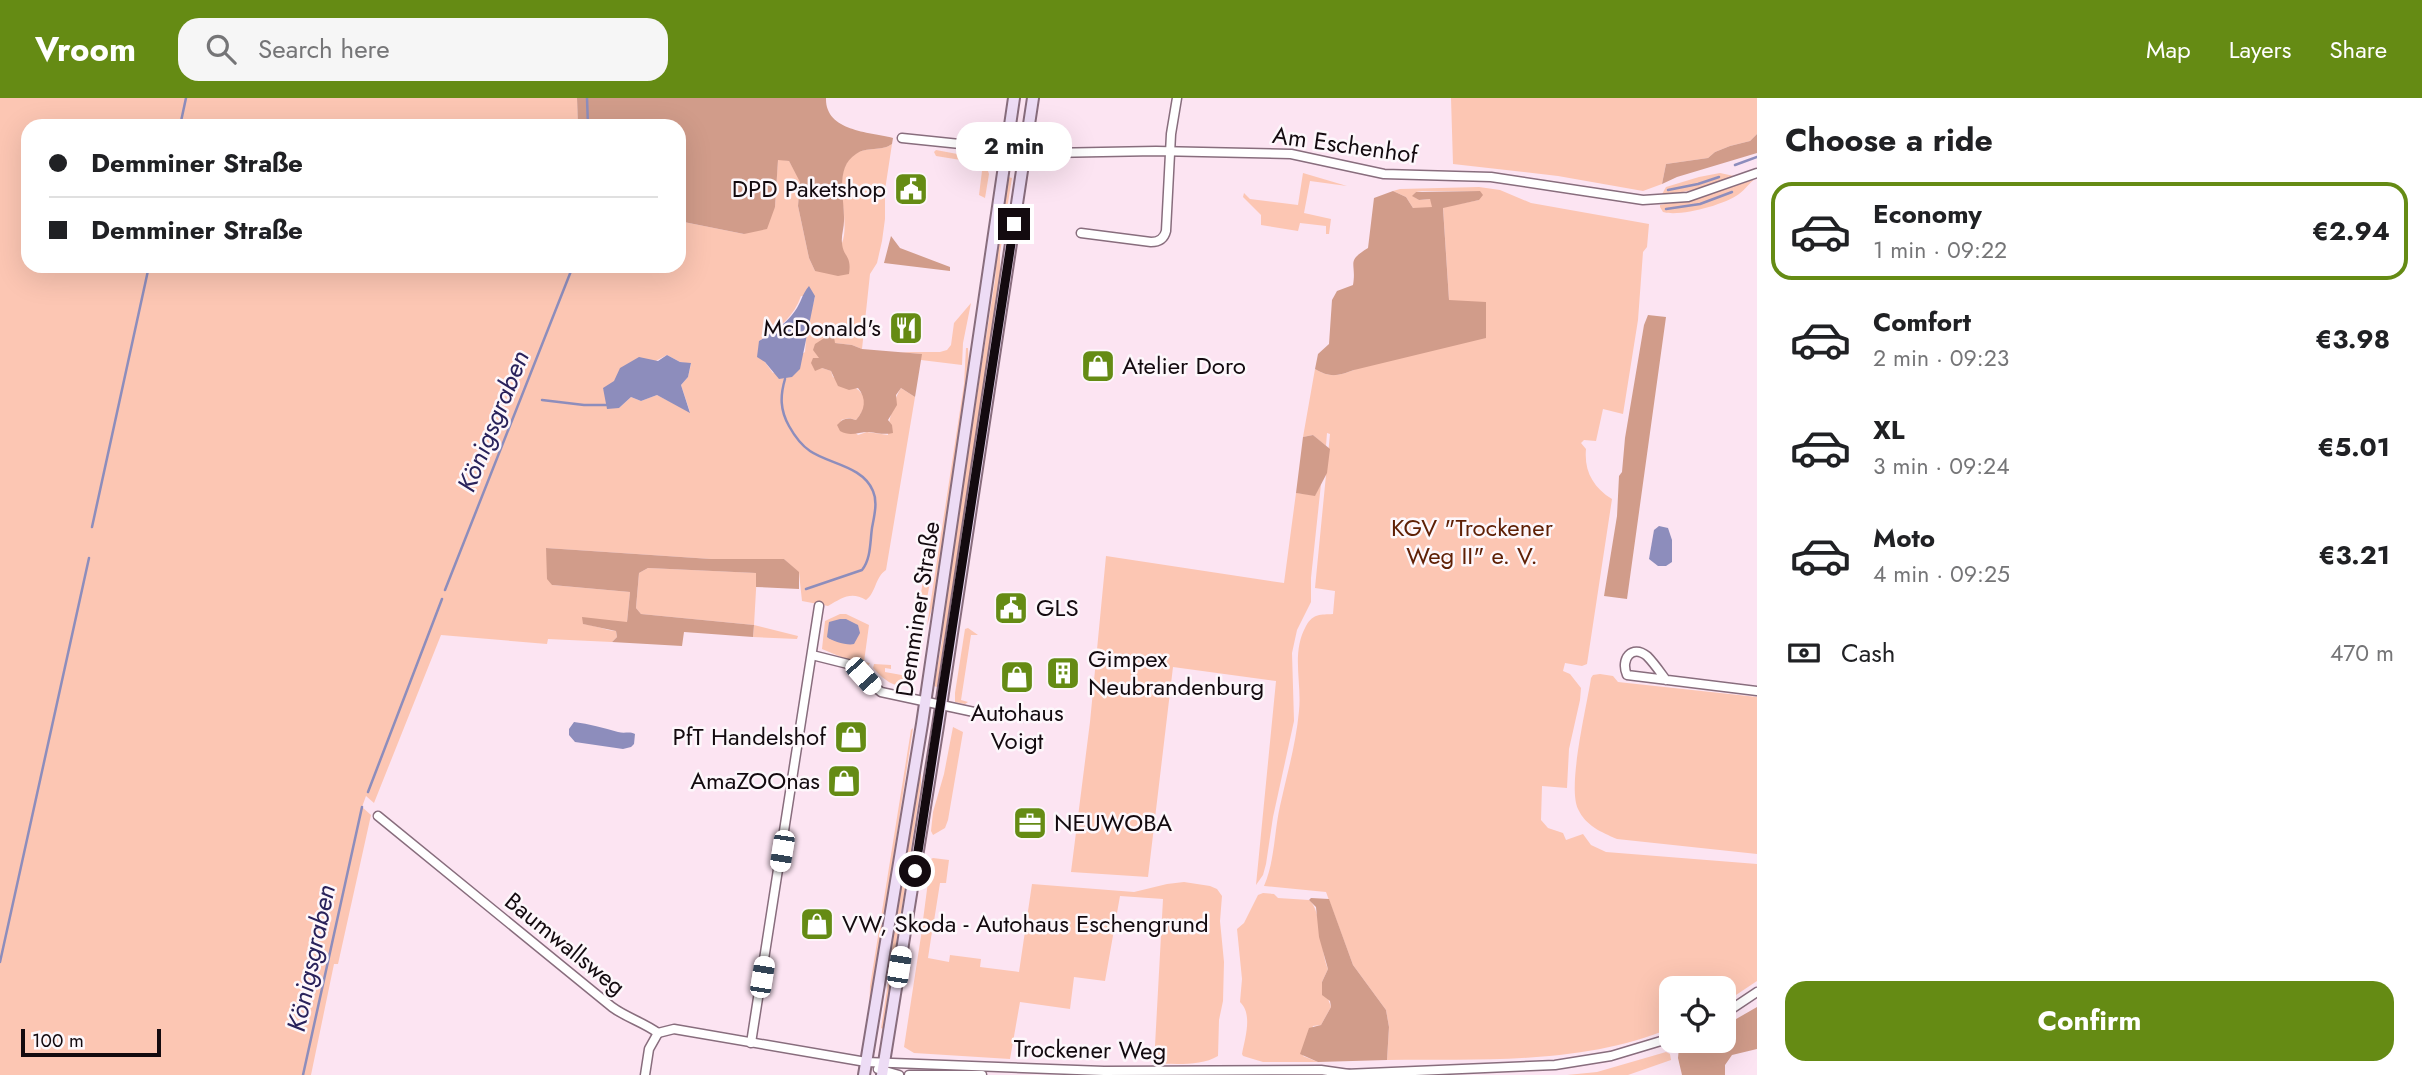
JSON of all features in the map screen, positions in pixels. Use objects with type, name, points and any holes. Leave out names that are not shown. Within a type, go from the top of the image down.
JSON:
[{"type":"main road","name":"Demminer Straße","points":[[864,1075],[925,702],[1014,98]]},
{"type":"main road","name":"Demminer Straße","points":[[883,1070],[1033,98]]},
{"type":"street","points":[[1081,233],[1151,242],[1161,239],[1166,231],[1177,98]]},
{"type":"street","points":[[902,138],[1006,149]]},
{"type":"street","name":"Am Eschenhof","points":[[1006,149],[1061,153],[1171,151],[1291,154],[1384,174],[1478,176],[1643,200],[1688,197],[1757,173]]},
{"type":"street","points":[[751,1043],[819,606]]},
{"type":"street","points":[[1666,680],[1646,655],[1631,653],[1626,658],[1624,667],[1627,675],[1666,680],[1757,691]]},
{"type":"street","points":[[812,655],[848,664],[881,692],[974,712]]},
{"type":"street","name":"Baumwallsweg","points":[[378,816],[622,1015],[645,1023],[658,1033]]},
{"type":"street","points":[[1736,1006],[1757,992]]},
{"type":"street","points":[[645,1075],[649,1049],[658,1033],[674,1028],[866,1062]]},
{"type":"street","name":"Trockener Weg","points":[[883,1070],[1230,1073],[1321,1070],[1345,1074],[1555,1065],[1611,1056],[1659,1042]]},
{"type":"street","name":"Trockener Weg","points":[[866,1062],[899,1075]]},
{"type":"street","name":"Trockener Weg","points":[[909,1075],[982,1075]]},
{"type":"green space","points":[[0,98],[577,98],[578,119],[21,119],[21,273],[686,273],[686,222],[744,234],[775,207],[778,159],[789,161],[801,182],[798,206],[809,258],[815,271],[842,243],[842,184],[847,162],[864,150],[892,144],[885,190],[882,241],[877,263],[870,274],[862,349],[835,343],[829,335],[822,342],[820,350],[822,368],[831,371],[833,377],[849,384],[864,397],[865,404],[856,420],[841,420],[858,435],[867,432],[888,435],[892,411],[901,388],[915,397],[886,570],[872,593],[866,600],[856,596],[847,597],[828,606],[802,601],[799,573],[784,559],[711,559],[546,548],[552,585],[630,592],[627,622],[583,624],[616,631],[617,637],[612,642],[548,639],[547,644],[441,635],[374,803],[366,796],[362,807],[371,815],[338,964],[334,964],[311,1075],[0,1075]],"holes":[[[801,296],[815,297],[807,327],[805,352],[773,373],[765,362],[759,341],[784,322]],[[667,355],[691,364],[688,377],[681,385],[690,412],[657,395],[641,401],[631,397],[619,408],[603,389]]]},
{"type":"green space","points":[[1451,98],[1757,98],[1757,134],[1750,141],[1715,152],[1708,158],[1666,164],[1662,184],[1643,191],[1558,176],[1453,164]]},
{"type":"green space","points":[[936,150],[984,159],[989,174],[985,198],[979,195],[982,171],[980,166],[973,162],[936,156]]},
{"type":"green space","points":[[1303,173],[1347,186],[1310,181],[1304,213],[1331,219],[1329,234],[1326,234],[1326,226],[1300,223],[1298,231],[1261,225],[1261,215],[1243,197],[1244,193],[1250,199],[1298,205]]},
{"type":"green space","points":[[1720,173],[1734,176],[1698,189],[1661,196],[1666,187]]},
{"type":"green space","points":[[1008,177],[1012,178],[1000,253],[1000,281],[937,687],[934,686],[942,641],[943,612],[995,280]]},
{"type":"green space","points":[[1755,179],[1739,194],[1713,206],[1680,213],[1663,212],[1660,207],[1703,197]]},
{"type":"green space","name":"KGV \"Trockener Weg II\" e. V.","points":[[1479,187],[1500,190],[1531,203],[1649,224],[1647,247],[1643,252],[1638,320],[1623,414],[1603,409],[1596,441],[1584,440],[1581,443],[1586,449],[1591,478],[1612,499],[1587,664],[1582,666],[1565,663],[1563,671],[1570,674],[1581,688],[1569,749],[1567,788],[1542,786],[1541,820],[1548,828],[1563,833],[1566,840],[1583,834],[1591,845],[1606,852],[1757,864],[1757,981],[1736,995],[1736,976],[1659,976],[1659,1032],[1637,1040],[1567,1054],[1531,1057],[1387,1060],[1389,1027],[1386,1010],[1353,965],[1326,892],[1264,886],[1298,723],[1299,647],[1311,619],[1333,614],[1335,591],[1315,588],[1330,434],[1327,433],[1326,446],[1313,435],[1303,437],[1315,369],[1334,375],[1354,370],[1449,300],[1443,207],[1479,200],[1480,191],[1416,192],[1413,196],[1419,200],[1430,199],[1433,203],[1432,208],[1413,208],[1406,197],[1393,191]]},
{"type":"green space","points":[[971,303],[963,343],[962,365],[921,360],[921,354],[899,352],[947,350],[951,345],[954,323]]},
{"type":"green space","points":[[966,348],[969,372],[934,601],[927,626],[964,384]]},
{"type":"green space","points":[[1321,484],[1311,602],[1297,630],[1292,653],[1294,721],[1263,875],[1256,885],[1276,681],[1173,667],[1148,877],[1071,872],[1090,722],[1106,556],[1284,583],[1296,493],[1315,495]]},
{"type":"green space","points":[[648,568],[757,573],[754,625],[641,614],[636,608],[639,573]]},
{"type":"green space","points":[[923,581],[930,582],[912,682],[896,685],[877,672],[873,668],[874,664],[891,665],[891,669],[885,668],[885,672],[907,676]]},
{"type":"green space","points":[[846,614],[869,625],[864,662],[870,663],[865,670],[858,664],[822,649],[825,621]]},
{"type":"green space","points":[[754,625],[798,636],[797,639],[753,637]]},
{"type":"green space","points":[[968,628],[978,635],[971,635],[961,700],[968,702],[965,704],[955,702],[955,693],[965,629]]},
{"type":"green space","points":[[1600,674],[1613,676],[1618,682],[1757,697],[1757,854],[1617,839],[1585,820],[1575,798],[1576,765],[1591,678]]},
{"type":"green space","points":[[953,727],[963,732],[948,820],[945,828],[933,835],[933,812]]},
{"type":"green space","points":[[913,728],[869,1017],[870,986]]},
{"type":"green space","points":[[924,728],[927,728],[921,785],[883,1029],[894,924]]},
{"type":"green space","points":[[933,858],[949,860],[946,883],[940,883],[934,921],[923,920]]},
{"type":"green space","points":[[1184,882],[1210,886],[1217,889],[1222,896],[1220,921],[1224,962],[1218,1056],[1195,1063],[1154,1064],[1163,899],[1120,896],[1105,981],[1074,977],[1070,1009],[1020,1002],[1010,1059],[914,1053],[904,1047],[923,923],[933,925],[928,958],[949,962],[950,955],[981,959],[980,967],[1019,972],[1032,884],[1134,892]]},
{"type":"green space","points":[[1274,894],[1278,898],[1309,900],[1319,921],[1328,969],[1322,982],[1331,1007],[1321,1025],[1313,1026],[1303,1056],[1318,1062],[1263,1062],[1242,1054],[1247,1020],[1240,1002],[1242,979],[1237,929],[1244,923],[1258,895]]},
{"type":"green space","points":[[1663,1053],[1670,1054],[1671,1060],[1628,1075],[1567,1075],[1597,1072]]},
{"type":"shaded area","points":[[577,98],[826,98],[828,109],[840,124],[893,138],[892,144],[888,146],[856,154],[845,167],[842,185],[842,240],[849,263],[849,274],[838,276],[815,271],[809,258],[798,206],[800,182],[789,161],[778,160],[775,207],[767,229],[744,234],[686,222],[686,119],[578,119]]},
{"type":"shaded area","points":[[1757,134],[1757,153],[1662,184],[1666,164],[1708,158],[1715,152],[1750,141]]},
{"type":"shaded area","points":[[1393,191],[1406,197],[1413,208],[1432,207],[1430,199],[1419,200],[1412,196],[1416,192],[1480,191],[1483,195],[1479,200],[1443,208],[1449,300],[1486,302],[1486,338],[1339,375],[1325,374],[1315,369],[1318,354],[1329,344],[1332,300],[1337,291],[1353,285],[1354,260],[1368,248],[1374,198]]},
{"type":"shaded area","points":[[891,236],[900,248],[950,267],[950,271],[884,263]]},
{"type":"shaded area","points":[[1648,315],[1666,317],[1627,599],[1604,596],[1617,516],[1619,476],[1622,472],[1625,438]]},
{"type":"shaded area","points":[[829,335],[834,337],[835,343],[862,349],[922,354],[915,397],[901,388],[896,395],[897,405],[888,420],[893,433],[851,434],[840,431],[837,425],[846,419],[856,420],[864,400],[858,388],[849,390],[838,386],[831,371],[822,368],[815,371],[811,363],[813,358],[819,358],[813,350],[815,344]]},
{"type":"shaded area","points":[[1313,435],[1330,449],[1327,473],[1315,496],[1296,493],[1303,437]]},
{"type":"shaded area","points":[[546,548],[711,559],[784,559],[799,572],[799,589],[756,587],[756,573],[648,568],[639,573],[636,608],[641,614],[754,625],[753,637],[684,632],[682,646],[612,642],[617,637],[616,631],[583,624],[582,617],[627,622],[630,592],[552,585],[547,579]]},
{"type":"shaded area","points":[[1329,899],[1353,965],[1386,1010],[1389,1027],[1387,1060],[1318,1062],[1300,1054],[1309,1028],[1321,1025],[1331,1007],[1330,1001],[1322,995],[1322,982],[1328,969],[1319,937],[1316,907],[1309,900]]},
{"type":"shaded area","points":[[1757,1007],[1757,1049],[1732,1055],[1725,1065],[1725,1075],[1682,1075],[1678,1053],[1736,1053],[1736,1019]]},
{"type":"water","points":[[809,286],[815,296],[800,369],[792,377],[779,379],[765,362],[757,357],[759,341],[779,328],[792,315]]},
{"type":"water","points":[[667,355],[680,362],[691,363],[688,377],[681,385],[690,413],[657,395],[641,401],[631,397],[619,408],[607,409],[603,388],[614,381],[620,368],[639,357],[658,361]]},
{"type":"water","points":[[1659,526],[1668,528],[1672,540],[1672,562],[1666,566],[1658,566],[1649,559],[1654,530]]},
{"type":"water","points":[[840,619],[858,625],[860,633],[854,644],[840,643],[827,637],[829,622]]},
{"type":"water","points":[[574,722],[620,733],[633,733],[634,744],[623,749],[575,742],[569,735],[569,729]]},
{"type":"waterway","points":[[182,119],[186,98]]},
{"type":"waterway","name":"Königsgraben","points":[[587,98],[588,119]]},
{"type":"waterway","points":[[1735,165],[1757,157]]},
{"type":"waterway","points":[[1668,190],[1719,177]]},
{"type":"waterway","points":[[1666,209],[1700,204],[1732,192]]},
{"type":"waterway","points":[[92,527],[147,273]]},
{"type":"waterway","name":"Königsgraben","points":[[445,590],[570,273]]},
{"type":"waterway","points":[[785,379],[782,409],[795,436],[810,451],[862,476],[873,491],[875,500],[870,550],[862,570],[806,589]]},
{"type":"waterway","points":[[542,400],[606,405]]},
{"type":"waterway","points":[[0,962],[89,558]]},
{"type":"waterway","name":"Königsgraben","points":[[368,792],[442,599]]},
{"type":"waterway","name":"Königsgraben","points":[[303,1075],[362,807]]},
{"type":"place","name":"DPD Paketshop","points":[[911,189]]},
{"type":"place","name":"McDonald's","points":[[906,328]]},
{"type":"place","name":"Atelier Doro","points":[[1098,366]]},
{"type":"place","name":"GLS","points":[[1011,608]]},
{"type":"place","name":"Gimpex Neubrandenburg","points":[[1063,673]]},
{"type":"place","name":"Autohaus Voigt","points":[[1017,677]]},
{"type":"place","name":"PfT Handelshof","points":[[851,737]]},
{"type":"place","name":"AmaZOOnas","points":[[844,781]]},
{"type":"place","name":"NEUWOBA","points":[[1030,823]]},
{"type":"place","name":"VW, Skoda - Autohaus Eschengrund","points":[[817,924]]},
{"type":"route","points":[[915,871],[1014,224]]}]
